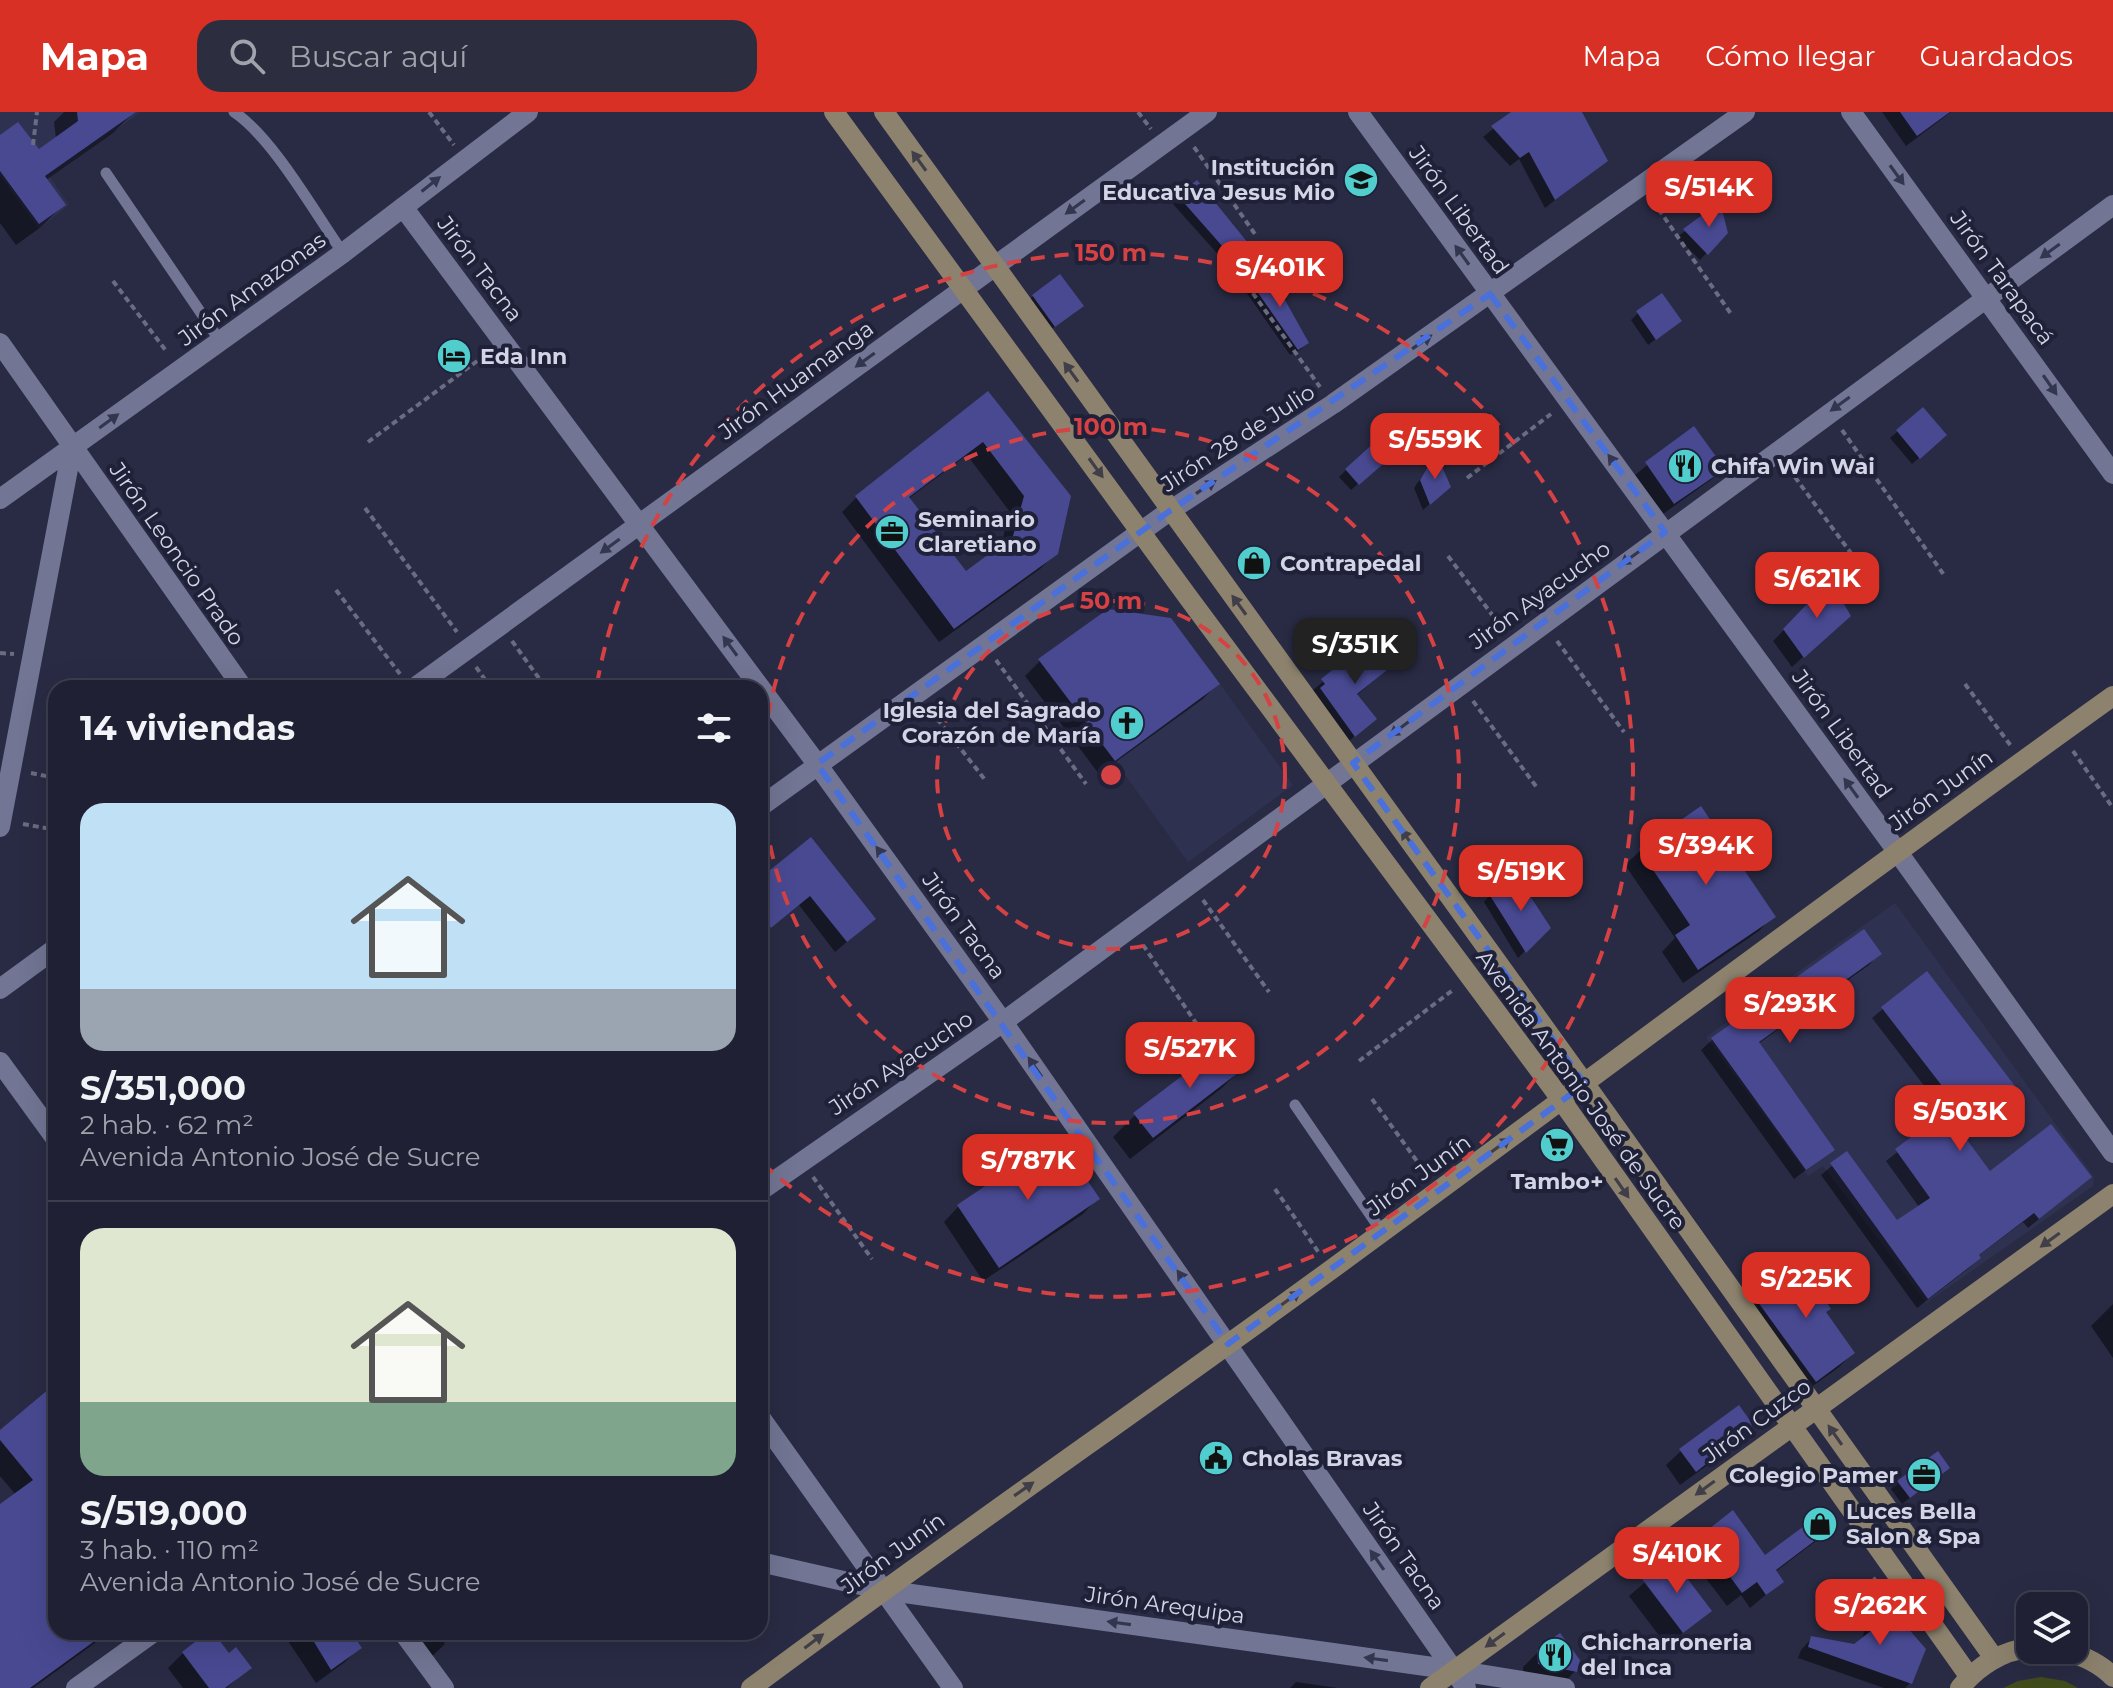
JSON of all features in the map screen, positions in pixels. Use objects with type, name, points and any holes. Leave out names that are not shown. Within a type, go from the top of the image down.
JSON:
[{"type":"main road","name":"Avenida Antonio José de Sucre","points":[[834,112],[1561,1101],[1891,1567],[1964,1682]]},
{"type":"main road","name":"Avenida Antonio José de Sucre","points":[[884,112],[1585,1084],[1994,1658]]},
{"type":"main road","name":"Jirón Junín","points":[[751,1688],[1439,1191],[1897,851],[2113,696]]},
{"type":"main road","name":"Jirón Cuzco","points":[[1430,1688],[2113,1194]]},
{"type":"main road","points":[[1964,1682],[1994,1658],[2016,1652]]},
{"type":"main road","points":[[2088,1659],[2113,1677]]},
{"type":"street","name":"Jirón Amazonas","points":[[0,499],[343,253],[528,112]]},
{"type":"street","name":"Jirón Huamanga","points":[[411,680],[469,648],[1207,112]]},
{"type":"street","name":"Jirón Libertad","points":[[1358,112],[1897,851],[2113,1153]]},
{"type":"street","name":"Jirón 28 de Julio","points":[[768,801],[1171,510],[1333,404],[1745,112]]},
{"type":"street","name":"Jirón Tarapacá","points":[[1851,112],[2113,474]]},
{"type":"street","name":"Jirón Ayacucho","points":[[768,1185],[1003,1022],[2113,205]]},
{"type":"street","name":"Jirón Tacna","points":[[403,207],[755,680]]},
{"type":"street","name":"Jirón Leoncio Prado","points":[[0,343],[237,680]]},
{"type":"street","points":[[1,823],[72,448]]},
{"type":"street","name":"Jirón Tacna","points":[[768,698],[1003,1022],[1466,1688]]},
{"type":"street","points":[[0,989],[48,954]]},
{"type":"street","points":[[0,1062],[48,1128]]},
{"type":"street","points":[[768,1428],[953,1688]]},
{"type":"street","name":"Jirón Arequipa","points":[[768,1564],[883,1590],[1565,1688]]},
{"type":"street","points":[[76,1688],[143,1640]]},
{"type":"street","points":[[409,1640],[444,1688]]},
{"type":"lane","points":[[234,112],[266,142],[343,253]]},
{"type":"lane","points":[[106,173],[220,341]]},
{"type":"lane","points":[[1295,1105],[1382,1232]]},
{"type":"path","points":[[33,145],[37,112]]},
{"type":"path","points":[[429,112],[464,158]]},
{"type":"path","points":[[1182,130],[1257,237]]},
{"type":"path","points":[[1642,186],[1731,314]]},
{"type":"path","points":[[113,281],[180,370]]},
{"type":"path","points":[[1247,285],[1333,404]]},
{"type":"path","points":[[368,442],[504,342]]},
{"type":"path","points":[[1467,478],[1568,401]]},
{"type":"path","points":[[1829,412],[1944,575]]},
{"type":"path","points":[[1776,451],[1856,560]]},
{"type":"path","points":[[365,508],[469,648]]},
{"type":"path","points":[[1448,556],[1514,644]]},
{"type":"path","points":[[336,590],[405,680]]},
{"type":"path","points":[[1543,622],[1624,732]]},
{"type":"path","points":[[500,625],[540,680]]},
{"type":"path","points":[[985,645],[1086,784]]},
{"type":"path","points":[[1460,684],[1538,789]]},
{"type":"path","points":[[1965,684],[2023,761]]},
{"type":"path","points":[[917,694],[986,781]]},
{"type":"path","points":[[2061,733],[2113,808]]},
{"type":"path","points":[[1,823],[48,829]]},
{"type":"path","points":[[1191,883],[1269,992]]},
{"type":"path","points":[[1131,927],[1198,1026]]},
{"type":"path","points":[[1359,1061],[1470,977]]},
{"type":"path","points":[[1372,1099],[1439,1191]]},
{"type":"path","points":[[801,1160],[872,1259]]},
{"type":"path","points":[[1275,1189],[1330,1270]]},
{"type":"path","points":[[1817,1621],[1891,1567]]},
{"type":"highlighted area","points":[[1490,294],[1665,532],[1353,763],[1585,1084],[1228,1344],[817,764],[1171,510]]},
{"type":"shaded area","points":[[0,112],[141,112],[50,177],[69,205],[39,229],[0,176]]},
{"type":"shaded area","points":[[1220,684],[1293,785],[1188,862],[1115,761]]},
{"type":"shaded area","points":[[1895,903],[2094,1177],[2093,1186],[1926,1303],[1823,1166],[1808,1176],[1706,1037]]},
{"type":"green space","points":[[2041,1677],[2065,1681],[2078,1688],[2003,1688],[2018,1681]]},
{"type":"building","points":[[77,112],[136,112],[45,176],[66,205],[39,224],[0,171],[0,135],[18,122],[39,149],[78,121]]},
{"type":"building","points":[[1511,112],[1582,112],[1608,161],[1555,200],[1529,152],[1520,158],[1491,126]]},
{"type":"building","points":[[1900,112],[1950,112],[1917,136]]},
{"type":"building","points":[[1197,180],[1248,243],[1230,255],[1178,196]]},
{"type":"building","points":[[1720,202],[1728,233],[1708,255],[1683,229]]},
{"type":"building","points":[[1060,274],[1084,306],[1055,327],[1032,295]]},
{"type":"building","points":[[1271,275],[1309,343],[1298,350],[1249,280]]},
{"type":"building","points":[[1662,293],[1682,321],[1656,340],[1636,311]]},
{"type":"building","points":[[988,391],[1071,496],[1058,554],[954,629],[855,496]],"holes":[[[983,442],[1024,496],[1013,536],[966,571],[909,497]]]},
{"type":"building","points":[[1923,407],[1947,435],[1920,459],[1896,430]]},
{"type":"building","name":"Chifa Win Wai","points":[[1694,426],[1725,469],[1674,504],[1645,462]]},
{"type":"building","points":[[1376,441],[1390,458],[1359,485],[1345,469]]},
{"type":"building","points":[[1436,453],[1451,487],[1430,505],[1420,480]]},
{"type":"building","points":[[1830,580],[1851,616],[1804,658],[1783,629]]},
{"type":"building","name":"Iglesia del Sagrado Corazón de María","points":[[1108,609],[1171,618],[1220,684],[1115,761],[1038,659]]},
{"type":"building","points":[[1366,643],[1370,649],[1376,645],[1392,666],[1357,694],[1377,719],[1355,737],[1320,688],[1325,684],[1321,679]]},
{"type":"building","points":[[1701,806],[1776,917],[1698,970],[1675,935],[1690,925],[1639,849]]},
{"type":"building","points":[[811,837],[876,919],[847,942],[810,896],[771,928],[768,924],[768,872]]},
{"type":"building","points":[[1517,876],[1551,928],[1526,953],[1489,894]]},
{"type":"building","points":[[1864,929],[1882,954],[1759,1042],[1835,1150],[1806,1170],[1711,1038]]},
{"type":"building","points":[[1927,971],[2015,1086],[1959,1129],[1990,1171],[2051,1124],[2092,1177],[2039,1219],[2034,1213],[1928,1299],[1830,1163],[1847,1151],[1897,1220],[1930,1198],[1895,1149],[1956,1104],[1881,1007]]},
{"type":"building","points":[[1228,1041],[1247,1066],[1153,1138],[1133,1113]]},
{"type":"building","points":[[1058,1137],[1100,1199],[999,1268],[957,1205]]},
{"type":"building","points":[[1808,1260],[1832,1293],[1824,1298],[1831,1309],[1826,1312],[1855,1353],[1816,1382],[1755,1298]]},
{"type":"building","points":[[48,1390],[48,1640],[96,1640],[30,1688],[0,1688],[0,1504],[33,1480],[0,1440],[0,1430]]},
{"type":"building","points":[[1739,1405],[1752,1428],[1696,1472],[1679,1449]]},
{"type":"building","name":"Colegio Pamer","points":[[1938,1451],[1950,1468],[1910,1498],[1897,1481]]},
{"type":"building","points":[[1733,1510],[1765,1555],[1823,1512],[1833,1527],[1776,1570],[1784,1582],[1766,1595],[1757,1582],[1742,1593],[1700,1536]]},
{"type":"building","points":[[1671,1557],[1712,1611],[1683,1633],[1642,1579]]},
{"type":"building","points":[[1880,1596],[1926,1649],[1912,1684],[1808,1647],[1811,1636],[1854,1644],[1872,1630]]},
{"type":"building","points":[[1560,1633],[1580,1660],[1577,1672],[1538,1664],[1537,1650]]},
{"type":"building","points":[[198,1640],[219,1640],[229,1653],[236,1647],[252,1668],[225,1688],[209,1688],[182,1652]]},
{"type":"building","points":[[313,1640],[356,1640],[362,1648],[331,1670]]},
{"type":"place","name":"Institución Educativa Jesus Mio","points":[[1361,180]]},
{"type":"place","name":"Eda Inn","points":[[454,356]]},
{"type":"place","name":"Chifa Win Wai","points":[[1685,466]]},
{"type":"place","name":"Seminario Claretiano","points":[[892,532]]},
{"type":"place","name":"Contrapedal","points":[[1254,563]]},
{"type":"place","name":"Iglesia del Sagrado Corazón de María","points":[[1127,723]]},
{"type":"place","name":"Tambo+","points":[[1557,1145]]},
{"type":"place","name":"Cholas Bravas","points":[[1216,1458]]},
{"type":"place","name":"Colegio Pamer","points":[[1924,1475]]},
{"type":"place","name":"Luces Bella Salon & Spa","points":[[1820,1524]]},
{"type":"place","name":"Chicharroneria del Inca","points":[[1555,1655]]}]
